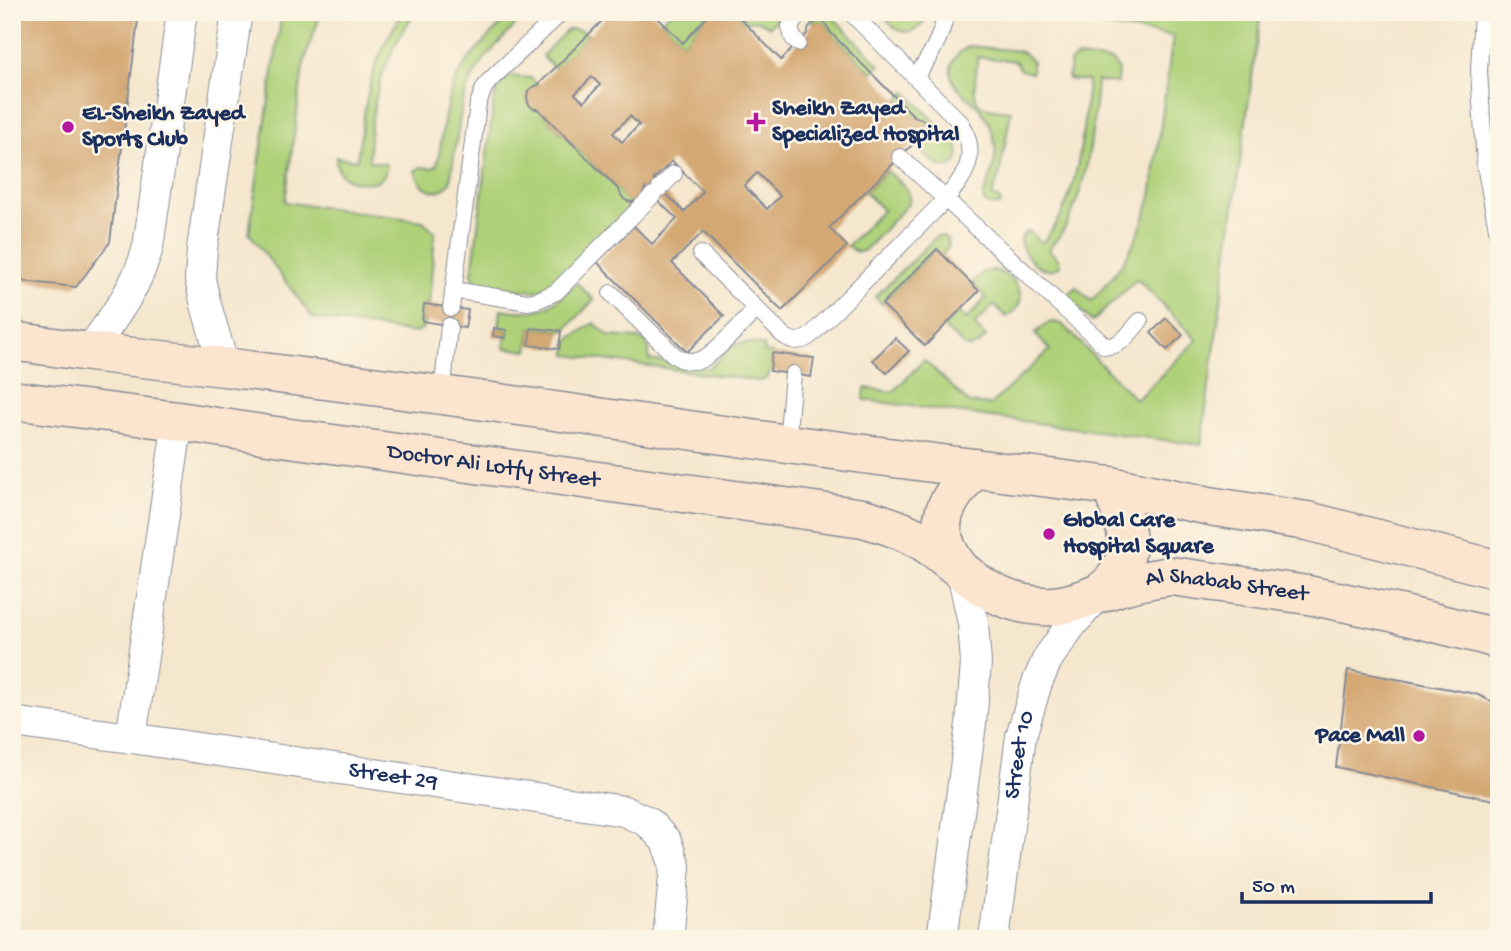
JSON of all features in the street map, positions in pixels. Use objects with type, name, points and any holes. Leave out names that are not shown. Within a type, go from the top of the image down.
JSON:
[{"type":"street","points":[[89,352],[129,295],[143,266],[182,12]]},
{"type":"street","points":[[224,367],[200,278],[237,12]]},
{"type":"street","points":[[12,341],[442,395],[1111,486],[1215,507],[1307,521],[1499,570]]},
{"type":"street","name":"Doctor Ali Lotfy Street","points":[[12,400],[863,518],[900,530],[927,545],[962,572]]},
{"type":"street","points":[[131,738],[178,421]]},
{"type":"street","points":[[942,939],[971,724],[976,663],[973,623],[962,572],[948,554],[942,532],[944,509],[956,489],[975,468]]},
{"type":"street","points":[[1100,593],[1115,579],[1125,560],[1128,539],[1124,519],[1111,486]]},
{"type":"street","name":"Al Shabab Street","points":[[962,572],[986,590],[1013,602],[1043,607],[1072,603],[1149,578],[1171,576],[1308,595],[1395,613],[1499,640]]},
{"type":"street","name":"Street 10","points":[[993,939],[1021,736],[1048,658],[1072,624],[1100,593]]},
{"type":"street","name":"Street 29","points":[[12,722],[624,811],[648,822],[666,841],[675,866],[668,939]]},
{"type":"lane","points":[[451,308],[481,96],[490,80],[562,12]]},
{"type":"lane","points":[[798,43],[793,38],[790,27],[800,12]]},
{"type":"lane","points":[[701,254],[796,349],[946,199],[963,177],[969,164],[970,150],[968,136],[962,124],[850,12]]},
{"type":"lane","points":[[915,76],[933,50],[946,12]]},
{"type":"lane","points":[[1482,12],[1479,71],[1485,166],[1499,239]]},
{"type":"lane","points":[[901,157],[1105,346],[1119,344],[1140,321]]},
{"type":"lane","points":[[453,290],[528,302],[548,297],[674,174]]},
{"type":"lane","points":[[611,293],[674,355],[691,362],[709,355],[757,309]]},
{"type":"lane","points":[[442,395],[449,326]]},
{"type":"lane","points":[[787,444],[793,374]]},
{"type":"green space","points":[[282,12],[322,12],[303,67],[285,202],[423,221],[435,232],[429,304],[424,304],[423,328],[414,333],[313,318],[249,233]]},
{"type":"green space","points":[[404,12],[415,12],[386,65],[372,120],[369,161],[386,164],[386,172],[375,181],[350,180],[340,172],[336,157],[357,160],[370,83],[383,47]]},
{"type":"green space","points":[[498,12],[521,12],[520,20],[485,58],[474,75],[462,104],[450,182],[440,190],[430,190],[417,177],[415,171],[421,167],[432,168],[437,165],[451,92],[466,62],[502,23]]},
{"type":"green space","points":[[674,12],[711,12],[683,43],[661,21]]},
{"type":"green space","points":[[734,12],[784,12],[769,27],[757,21],[743,22]]},
{"type":"green space","points":[[825,12],[880,65],[872,73],[831,33],[825,23],[813,23],[811,18]]},
{"type":"green space","points":[[880,12],[927,12],[917,29],[907,32],[897,29]]},
{"type":"green space","points":[[1004,12],[1261,12],[1201,445],[864,400],[865,388],[893,392],[924,360],[969,403],[990,405],[1050,350],[1035,334],[1044,325],[1054,322],[1063,325],[1136,400],[1197,340],[1137,279],[1092,322],[1067,296],[1076,287],[1091,301],[1121,265],[1141,228],[1151,197],[1173,36]]},
{"type":"green space","points":[[572,29],[588,35],[555,69],[542,56],[566,31]]},
{"type":"green space","points":[[970,46],[1019,51],[1032,61],[1032,73],[1020,70],[1015,61],[978,57],[975,91],[978,103],[989,108],[1011,111],[1000,172],[992,195],[1000,200],[1000,205],[986,204],[983,197],[995,157],[991,130],[980,109],[956,86],[951,74],[955,57]]},
{"type":"green space","points":[[1078,57],[1112,61],[1118,69],[1117,83],[1097,81],[1091,137],[1080,193],[1063,230],[1049,250],[1058,259],[1059,267],[1046,269],[1029,258],[1020,241],[1023,234],[1029,231],[1042,243],[1059,220],[1069,196],[1081,147],[1088,81],[1068,79],[1070,62]]},
{"type":"green space","points":[[510,76],[531,78],[538,85],[529,91],[528,103],[539,110],[623,197],[631,202],[626,212],[558,281],[536,291],[485,288],[477,283],[472,274],[494,100],[499,86]]},
{"type":"green space","points":[[906,92],[957,144],[959,157],[952,166],[934,163],[914,144],[922,140],[928,130],[922,119],[915,117],[898,100]]},
{"type":"green space","points":[[887,171],[906,189],[909,203],[865,250],[856,251],[847,246],[883,210],[865,192]]},
{"type":"green space","points":[[937,236],[947,239],[949,246],[943,255],[936,249],[882,304],[875,297]]},
{"type":"green space","points":[[992,270],[1009,277],[1015,283],[1019,289],[1019,304],[1006,317],[994,305],[974,325],[986,337],[975,346],[966,347],[943,327],[958,312],[967,319],[986,298],[972,283],[982,273]]},
{"type":"green space","points":[[577,283],[594,300],[564,331],[531,328],[528,351],[504,348],[507,330],[499,329],[501,309],[535,311],[559,299]]},
{"type":"green space","points":[[594,323],[609,336],[645,341],[649,349],[649,360],[708,368],[733,345],[748,343],[764,346],[764,352],[772,353],[769,375],[759,381],[567,355],[568,340]]},
{"type":"building","name":"EL-Sheikh Zayed Sports Club","points":[[12,12],[139,12],[110,242],[76,287],[12,280]]},
{"type":"building","name":"Sheikh Zayed Specialized Hospital","points":[[611,12],[652,12],[683,43],[711,12],[734,12],[781,60],[807,34],[809,27],[819,21],[825,23],[831,33],[915,117],[926,123],[928,130],[922,140],[916,141],[829,228],[847,246],[782,311],[703,232],[672,263],[724,316],[687,352],[597,262],[634,226],[652,244],[677,219],[645,188],[638,200],[625,200],[619,190],[539,110],[528,103],[528,91],[538,85]],"holes":[[[592,77],[600,85],[584,102],[575,94]],[[630,116],[639,125],[622,142],[613,133]],[[672,161],[703,192],[684,212],[653,180]],[[757,173],[780,196],[767,209],[744,186]]]},
{"type":"building","points":[[937,249],[979,291],[925,346],[882,304]]},
{"type":"building","points":[[424,304],[468,310],[465,328],[422,321]]},
{"type":"building","points":[[1166,318],[1183,335],[1167,350],[1151,333]]},
{"type":"building","points":[[494,328],[507,330],[505,338],[493,336]]},
{"type":"building","points":[[531,328],[561,331],[559,349],[529,345]]},
{"type":"building","points":[[895,338],[909,351],[887,373],[873,360]]},
{"type":"building","points":[[772,353],[814,358],[811,377],[770,371]]},
{"type":"building","name":"Pace Mall","points":[[1348,670],[1476,694],[1499,705],[1499,801],[1336,767]]},
{"type":"place","name":"Sheikh Zayed Specialized Hospital","points":[[756,122]]},
{"type":"place","name":"EL-Sheikh Zayed Sports Club","points":[[68,127]]},
{"type":"place","name":"Global Care Hospital Square","points":[[1049,534]]},
{"type":"place","name":"Pace Mall","points":[[1419,736]]}]
